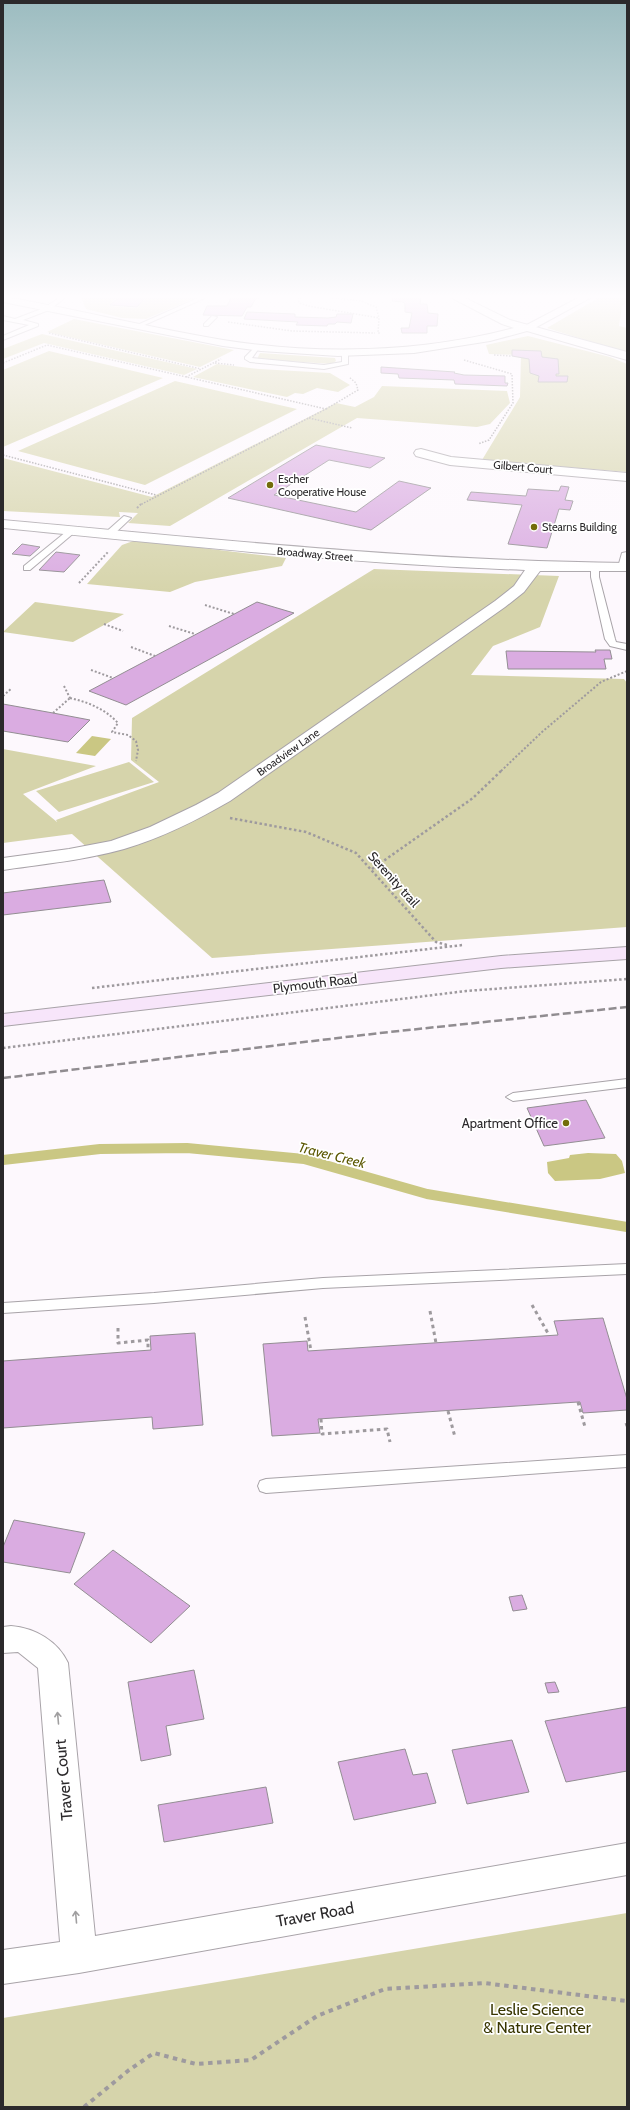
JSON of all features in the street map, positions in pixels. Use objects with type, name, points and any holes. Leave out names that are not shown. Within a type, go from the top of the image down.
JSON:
[{"type":"main road","name":"Plymouth Road","points":[[3,1020],[501,962],[627,953]]},
{"type":"street","name":"Gilbert Court","points":[[421,453],[450,461],[627,477]]},
{"type":"street","name":"Broadway Street","points":[[3,524],[72,530],[111,540],[313,554],[595,568],[626,563]]},
{"type":"street","name":"Broadview Lane","points":[[3,864],[89,851],[132,841],[198,812],[224,797],[500,604],[519,589],[536,566]]},
{"type":"street","name":"Traver Court","points":[[3,1640],[24,1641],[39,1648],[53,1663],[79,1956]]},
{"type":"street","name":"Traver Road","points":[[3,1967],[79,1956],[627,1859]]},
{"type":"lane","points":[[111,540],[127,518]]},
{"type":"lane","points":[[27,568],[72,530]]},
{"type":"lane","points":[[595,568],[595,576],[610,639],[613,644],[627,647]]},
{"type":"lane","points":[[513,1097],[627,1083]]},
{"type":"lane","points":[[3,1308],[154,1298],[323,1283],[627,1269]]},
{"type":"lane","points":[[266,1486],[627,1461]]},
{"type":"path","points":[[127,518],[142,503],[326,409],[271,396]]},
{"type":"path","points":[[475,446],[489,440],[513,403],[513,396]]},
{"type":"path","points":[[309,418],[352,428]]},
{"type":"path","points":[[3,455],[157,495]]},
{"type":"path","points":[[79,583],[111,540]]},
{"type":"path","points":[[206,605],[234,614]]},
{"type":"path","points":[[104,624],[123,631]]},
{"type":"path","points":[[169,626],[195,634]]},
{"type":"path","points":[[131,647],[155,656]]},
{"type":"path","points":[[92,670],[113,678]]},
{"type":"path","points":[[372,869],[473,798],[542,732],[601,682],[627,671]]},
{"type":"path","points":[[64,686],[70,698],[84,702],[113,717],[118,723],[112,733],[128,735],[136,741],[138,750],[136,761]]},
{"type":"path","points":[[3,696],[12,688]]},
{"type":"path","points":[[54,713],[70,698]]},
{"type":"path","name":"Serenity trail","points":[[89,988],[449,946],[436,942],[372,869],[356,853],[306,832],[198,812]]},
{"type":"path","points":[[3,1048],[466,991],[627,979]]},
{"type":"path","points":[[532,1305],[549,1336]]},
{"type":"path","points":[[430,1310],[436,1342]]},
{"type":"path","points":[[305,1317],[311,1351]]},
{"type":"path","points":[[118,1328],[118,1343],[148,1340],[148,1350]]},
{"type":"path","points":[[578,1402],[585,1427]]},
{"type":"path","points":[[448,1411],[455,1437]]},
{"type":"path","points":[[321,1419],[322,1434],[387,1429],[390,1442]]},
{"type":"path","points":[[84,2107],[129,2070],[154,2053],[196,2064],[251,2060],[317,2016],[385,1990],[484,1983],[627,2001]]},
{"type":"green space","points":[[3,396],[120,396],[3,447]]},
{"type":"green space","points":[[140,396],[242,396],[297,409],[145,485],[18,451]]},
{"type":"green space","points":[[508,396],[510,403],[490,424],[477,427],[357,418],[170,526],[128,523],[138,513],[119,512],[120,517],[3,511],[3,458],[152,497],[336,403],[355,407],[374,397]]},
{"type":"green space","points":[[627,396],[627,472],[482,460],[520,397]]},
{"type":"green space","points":[[136,540],[286,558],[282,566],[195,582],[170,592],[87,584],[122,545]]},
{"type":"green space","points":[[374,569],[559,576],[540,627],[493,646],[471,675],[624,679],[627,683],[627,927],[212,958],[72,834],[3,843],[3,749],[96,766],[23,794],[57,822],[56,820],[159,782],[131,760],[132,718]]},
{"type":"green space","points":[[35,602],[124,614],[73,642],[3,632]]},
{"type":"green space","points":[[129,762],[154,782],[59,812],[36,791]]},
{"type":"green space","name":"Leslie Science & Nature Center","points":[[627,1913],[627,2107],[3,2107],[3,2018]]},
{"type":"shaded area","points":[[92,736],[111,739],[95,756],[76,753]]},
{"type":"shaded area","points":[[588,1153],[616,1154],[622,1161],[625,1173],[600,1179],[555,1181],[548,1173],[547,1162],[569,1158],[570,1155]]},
{"type":"building","name":"Escher Cooperative House","points":[[316,445],[385,458],[370,468],[329,460],[274,495],[356,512],[399,481],[431,488],[371,530],[228,498]]},
{"type":"building","name":"Stearns Building","points":[[561,486],[569,487],[565,500],[573,501],[570,510],[559,509],[547,548],[508,544],[522,505],[467,500],[471,492],[526,496],[528,489],[559,491]]},
{"type":"building","points":[[22,544],[40,547],[30,556],[12,554]]},
{"type":"building","points":[[56,552],[80,555],[64,572],[39,570]]},
{"type":"building","points":[[257,602],[294,613],[126,705],[89,691]]},
{"type":"building","points":[[595,650],[610,650],[612,659],[604,659],[606,669],[508,669],[506,651],[596,652]]},
{"type":"building","points":[[3,704],[90,720],[68,742],[3,731]]},
{"type":"building","points":[[104,880],[111,902],[3,915],[3,893]]},
{"type":"building","name":"Apartment Office","points":[[586,1100],[605,1138],[544,1146],[527,1108]]},
{"type":"building","points":[[603,1318],[627,1399],[627,1410],[583,1413],[580,1402],[578,1402],[318,1419],[320,1433],[272,1436],[263,1344],[307,1341],[308,1351],[558,1335],[554,1321]]},
{"type":"building","points":[[195,1333],[203,1425],[153,1429],[152,1417],[3,1428],[3,1361],[151,1350],[150,1336]]},
{"type":"building","points":[[14,1520],[85,1533],[70,1573],[3,1562],[3,1547]]},
{"type":"building","points":[[113,1550],[190,1606],[151,1643],[74,1584]]},
{"type":"building","points":[[522,1595],[527,1609],[513,1611],[509,1597]]},
{"type":"building","points":[[194,1670],[204,1719],[166,1726],[171,1755],[141,1761],[128,1682]]},
{"type":"building","points":[[555,1682],[559,1692],[548,1693],[545,1683]]},
{"type":"building","points":[[627,1707],[627,1771],[566,1782],[545,1721]]},
{"type":"building","points":[[512,1740],[529,1792],[467,1804],[452,1750]]},
{"type":"building","points":[[405,1749],[413,1775],[427,1773],[436,1803],[354,1820],[338,1762]]},
{"type":"building","points":[[266,1787],[273,1823],[164,1842],[158,1805]]},
{"type":"waterway","name":"Traver Creek","points":[[3,1160],[100,1149],[187,1148],[304,1159],[427,1194],[627,1227]]},
{"type":"railway","points":[[3,1078],[380,1033],[627,1007]]},
{"type":"place","name":"Escher Cooperative House","points":[[270,485]]},
{"type":"place","name":"Stearns Building","points":[[534,527]]},
{"type":"place","name":"Apartment Office","points":[[566,1123]]}]
